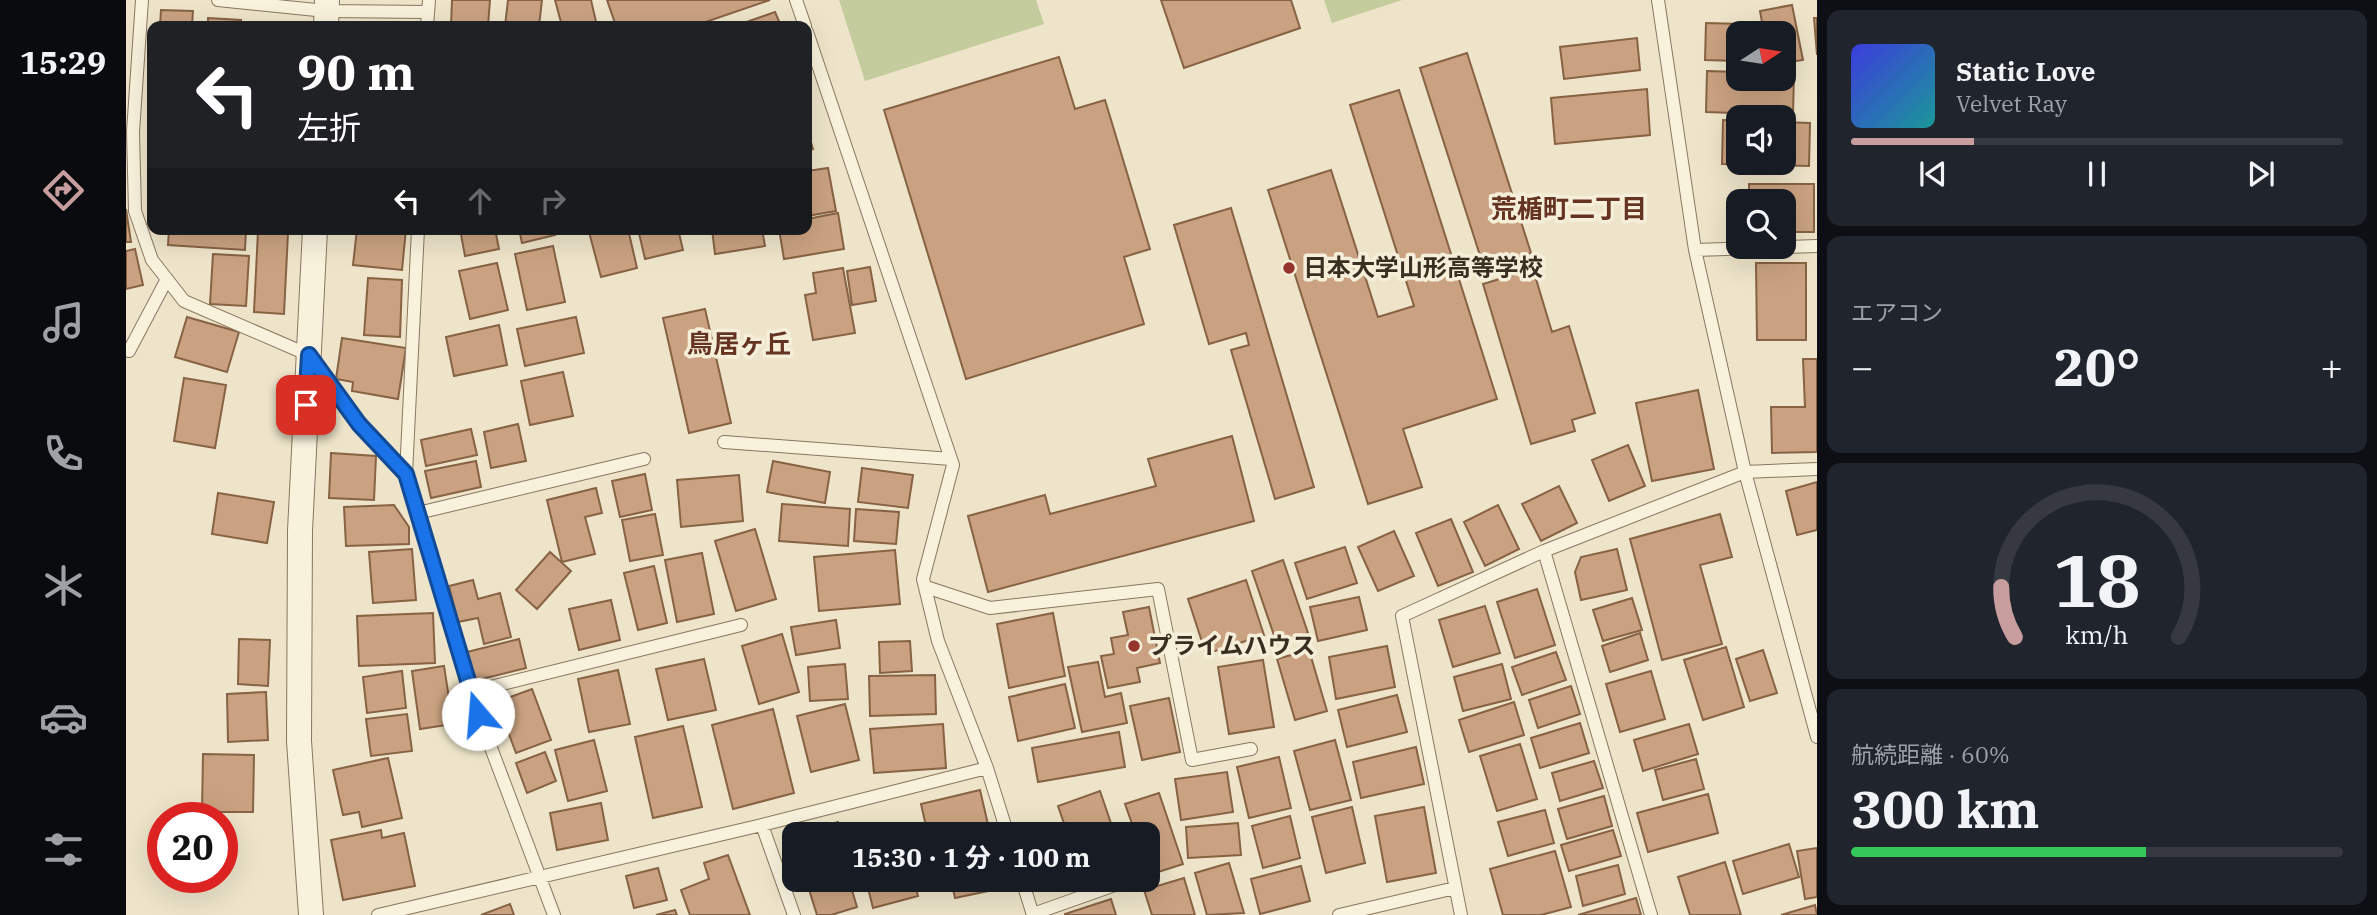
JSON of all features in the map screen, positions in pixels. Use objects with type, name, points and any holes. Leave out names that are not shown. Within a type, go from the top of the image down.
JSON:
[{"type":"street","points":[[311,915],[299,741],[300,531],[315,235]]},
{"type":"lane","points":[[142,0],[133,132],[135,211],[152,260],[184,301],[309,355],[359,424],[406,474]]},
{"type":"lane","points":[[218,0],[326,12],[428,6]]},
{"type":"lane","points":[[796,0],[803,21]]},
{"type":"lane","points":[[1658,0],[1695,250],[1745,472],[1817,737]]},
{"type":"lane","points":[[812,47],[953,465],[923,579],[938,641],[987,768],[1004,822]]},
{"type":"lane","points":[[812,74],[820,71]]},
{"type":"lane","points":[[418,235],[406,474],[470,692],[554,915]]},
{"type":"lane","points":[[1695,250],[1817,246]]},
{"type":"lane","points":[[126,350],[129,351],[167,279]]},
{"type":"lane","points":[[724,442],[951,459]]},
{"type":"lane","points":[[418,513],[644,459]]},
{"type":"lane","points":[[1461,915],[1402,616],[1544,551],[1745,472],[1817,469]]},
{"type":"lane","points":[[1544,551],[1650,915]]},
{"type":"lane","points":[[926,587],[990,608],[1158,589],[1192,760],[1251,749]]},
{"type":"lane","points":[[470,692],[741,625]]},
{"type":"lane","points":[[378,915],[762,825],[987,768]]},
{"type":"lane","points":[[762,825],[794,915]]},
{"type":"lane","points":[[1339,915],[1455,888]]},
{"type":"lane","points":[[1026,892],[1033,915],[1096,892]]},
{"type":"green space","points":[[839,0],[1036,0],[1044,24],[865,81]]},
{"type":"green space","points":[[1324,0],[1402,0],[1332,23]]},
{"type":"building","points":[[452,0],[490,0],[488,21],[451,21]]},
{"type":"building","points":[[508,0],[542,0],[540,21],[506,21]]},
{"type":"building","points":[[555,0],[591,0],[596,21],[561,21]]},
{"type":"building","points":[[607,0],[770,0],[709,21],[614,21]]},
{"type":"building","points":[[1161,0],[1291,0],[1300,28],[1184,68]]},
{"type":"building","points":[[1792,5],[1795,21],[1762,21],[1760,11]]},
{"type":"building","points":[[161,10],[193,11],[192,21],[160,21]]},
{"type":"building","points":[[775,12],[779,21],[749,21]]},
{"type":"building","points":[[208,18],[241,20],[241,21],[208,21]]},
{"type":"building","points":[[1814,18],[1817,18],[1817,55]]},
{"type":"building","points":[[1706,23],[1726,24],[1726,61],[1705,60]]},
{"type":"building","points":[[1796,25],[1803,60],[1796,61]]},
{"type":"building","points":[[1637,38],[1640,70],[1564,79],[1560,47]]},
{"type":"building","points":[[1467,53],[1531,253],[1484,268],[1420,68]]},
{"type":"building","points":[[1059,57],[1075,109],[1105,100],[1150,249],[1124,257],[1144,324],[966,379],[884,110]]},
{"type":"building","points":[[1707,71],[1726,72],[1726,91],[1794,91],[1793,105],[1726,105],[1726,113],[1706,112]]},
{"type":"building","points":[[1647,89],[1650,135],[1555,144],[1551,98]]},
{"type":"building","points":[[1399,90],[1497,399],[1403,429],[1422,487],[1368,504],[1268,190],[1331,170],[1378,317],[1414,306],[1350,105]]},
{"type":"building","points":[[1723,120],[1726,120],[1726,164],[1722,164]]},
{"type":"building","points":[[1796,122],[1810,123],[1809,166],[1796,166]]},
{"type":"building","points":[[828,168],[836,211],[812,215],[812,170]]},
{"type":"building","points":[[1749,184],[1814,184],[1814,232],[1796,232],[1796,189],[1749,189]]},
{"type":"building","points":[[1231,208],[1314,487],[1275,499],[1231,350],[1249,345],[1246,333],[1209,344],[1174,225]]},
{"type":"building","points":[[126,209],[131,242],[126,242]]},
{"type":"building","points":[[838,213],[844,249],[784,259],[780,235],[812,235],[812,218]]},
{"type":"building","points":[[169,235],[246,235],[245,250],[168,245]]},
{"type":"building","points":[[258,235],[288,235],[284,314],[254,312]]},
{"type":"building","points":[[356,235],[405,235],[402,270],[353,265]]},
{"type":"building","points":[[461,235],[496,235],[499,249],[465,256]]},
{"type":"building","points":[[520,235],[555,235],[522,243]]},
{"type":"building","points":[[590,235],[629,235],[637,268],[601,277]]},
{"type":"building","points":[[639,235],[679,235],[683,250],[645,259]]},
{"type":"building","points":[[713,235],[763,235],[765,246],[715,254]]},
{"type":"building","points":[[553,246],[565,302],[527,310],[515,254]]},
{"type":"building","points":[[135,249],[143,285],[126,289],[126,251]]},
{"type":"building","points":[[213,254],[249,256],[246,306],[210,304]]},
{"type":"building","points":[[497,263],[508,310],[470,319],[459,271]]},
{"type":"building","points":[[1756,263],[1806,263],[1806,340],[1757,340]]},
{"type":"building","points":[[870,267],[876,301],[852,305],[847,271]]},
{"type":"building","points":[[843,268],[855,333],[813,340],[805,295],[816,293],[813,273]]},
{"type":"building","points":[[1533,269],[1552,332],[1569,326],[1595,413],[1572,420],[1575,431],[1531,444],[1483,284]]},
{"type":"building","points":[[368,278],[402,280],[400,337],[364,335]]},
{"type":"building","points":[[705,309],[731,423],[689,433],[663,318]]},
{"type":"building","points":[[187,317],[239,332],[227,372],[175,357]]},
{"type":"building","points":[[576,317],[584,353],[525,366],[517,329]]},
{"type":"building","points":[[499,325],[507,365],[454,376],[446,337]]},
{"type":"building","points":[[342,338],[406,348],[398,399],[352,391],[353,382],[336,379]]},
{"type":"building","points":[[1803,359],[1817,359],[1817,452],[1772,453],[1771,407],[1805,407]]},
{"type":"building","points":[[563,372],[573,416],[530,425],[521,381]]},
{"type":"building","points":[[184,378],[226,385],[215,448],[174,441]]},
{"type":"building","points":[[1698,390],[1714,469],[1652,481],[1636,403]]},
{"type":"building","points":[[518,424],[526,461],[491,468],[484,432]]},
{"type":"building","points":[[471,429],[477,455],[426,466],[421,440]]},
{"type":"building","points":[[1232,436],[1254,521],[988,592],[968,516],[1045,495],[1050,514],[1156,486],[1148,459]]},
{"type":"building","points":[[1628,445],[1645,486],[1609,501],[1592,460]]},
{"type":"building","points":[[331,453],[376,456],[374,500],[329,498]]},
{"type":"building","points":[[476,461],[481,487],[431,498],[425,471]]},
{"type":"building","points":[[773,461],[830,472],[825,503],[767,492]]},
{"type":"building","points":[[862,468],[913,475],[908,508],[858,502]]},
{"type":"building","points":[[645,474],[652,510],[620,517],[612,481]]},
{"type":"building","points":[[739,475],[743,521],[681,527],[677,480]]},
{"type":"building","points":[[1817,482],[1817,530],[1797,535],[1786,491]]},
{"type":"building","points":[[1559,486],[1577,523],[1541,541],[1522,504]]},
{"type":"building","points":[[596,488],[602,513],[585,517],[595,554],[562,562],[547,500]]},
{"type":"building","points":[[218,493],[274,502],[267,543],[212,534]]},
{"type":"building","points":[[782,504],[850,509],[848,546],[779,541]]},
{"type":"building","points":[[394,505],[409,527],[409,544],[346,546],[344,507]]},
{"type":"building","points":[[1498,505],[1519,549],[1485,566],[1464,522]]},
{"type":"building","points":[[856,509],[899,512],[896,544],[854,541]]},
{"type":"building","points":[[655,514],[663,555],[630,561],[622,520]]},
{"type":"building","points":[[1720,514],[1732,557],[1700,565],[1722,644],[1662,660],[1630,539]]},
{"type":"building","points":[[1451,519],[1473,572],[1438,586],[1416,533]]},
{"type":"building","points":[[755,529],[776,599],[736,611],[715,541]]},
{"type":"building","points":[[1394,531],[1414,576],[1378,591],[1358,547]]},
{"type":"building","points":[[1345,547],[1357,583],[1307,599],[1295,563]]},
{"type":"building","points":[[412,549],[416,600],[373,603],[369,552]]},
{"type":"building","points":[[1617,549],[1627,590],[1581,600],[1575,572],[1581,557]]},
{"type":"building","points":[[895,550],[900,604],[819,611],[814,557]]},
{"type":"building","points":[[550,552],[571,571],[537,609],[516,590]]},
{"type":"building","points":[[702,553],[714,614],[677,622],[665,560]]},
{"type":"building","points":[[1283,560],[1308,633],[1277,644],[1252,571]]},
{"type":"building","points":[[654,566],[667,623],[638,630],[624,573]]},
{"type":"building","points":[[473,580],[478,599],[500,593],[511,637],[484,644],[478,618],[458,622],[449,586]]},
{"type":"building","points":[[1246,580],[1264,635],[1206,654],[1188,599]]},
{"type":"building","points":[[1537,589],[1555,645],[1515,658],[1497,602]]},
{"type":"building","points":[[1359,597],[1367,630],[1318,641],[1310,607]]},
{"type":"building","points":[[1632,598],[1642,630],[1603,641],[1593,610]]},
{"type":"building","points":[[611,600],[620,640],[579,650],[569,609]]},
{"type":"building","points":[[1485,606],[1500,653],[1453,667],[1439,620]]},
{"type":"building","name":"プライムハウス","points":[[1149,607],[1160,663],[1137,668],[1140,682],[1108,688],[1101,656],[1114,654],[1111,638],[1128,635],[1123,612]]},
{"type":"building","points":[[433,613],[435,663],[359,666],[357,616]]},
{"type":"building","points":[[1053,613],[1065,676],[1009,688],[997,624]]},
{"type":"building","points":[[836,620],[840,648],[796,655],[791,627]]},
{"type":"building","points":[[1640,633],[1648,660],[1610,672],[1602,646]]},
{"type":"building","points":[[782,634],[799,692],[759,704],[742,646]]},
{"type":"building","points":[[239,639],[270,640],[268,686],[238,684]]},
{"type":"building","points":[[519,639],[526,668],[474,681],[467,652]]},
{"type":"building","points":[[910,641],[912,671],[880,673],[879,642]]},
{"type":"building","points":[[1387,646],[1395,687],[1336,699],[1329,657]]},
{"type":"building","points":[[1726,647],[1744,707],[1703,720],[1684,660]]},
{"type":"building","points":[[1309,650],[1327,711],[1295,720],[1277,659]]},
{"type":"building","points":[[1763,650],[1777,693],[1750,701],[1736,659]]},
{"type":"building","points":[[1556,652],[1566,680],[1522,695],[1512,667]]},
{"type":"building","points":[[704,659],[716,710],[668,720],[656,669]]},
{"type":"building","points":[[1263,660],[1274,727],[1229,734],[1218,667]]},
{"type":"building","points":[[1098,662],[1105,697],[1121,693],[1127,723],[1082,732],[1068,667]]},
{"type":"building","points":[[845,664],[848,699],[810,701],[808,667]]},
{"type":"building","points":[[1502,664],[1511,699],[1463,711],[1454,677]]},
{"type":"building","points":[[444,666],[453,724],[420,729],[412,671]]},
{"type":"building","points":[[618,670],[630,724],[589,732],[578,679]]},
{"type":"building","points":[[402,671],[406,708],[367,713],[363,677]]},
{"type":"building","points":[[1651,671],[1665,719],[1620,732],[1606,684]]},
{"type":"building","points":[[935,675],[936,714],[870,716],[869,676]]},
{"type":"building","points":[[1065,684],[1075,728],[1018,741],[1009,697]]},
{"type":"building","points":[[1571,686],[1580,714],[1538,728],[1529,700]]},
{"type":"building","points":[[532,689],[551,740],[516,753],[497,702]]},
{"type":"building","points":[[266,692],[268,740],[228,742],[227,694]]},
{"type":"building","points":[[1397,695],[1407,732],[1347,747],[1338,710]]},
{"type":"building","points":[[1169,698],[1180,752],[1142,760],[1130,706]]},
{"type":"building","points":[[1514,702],[1524,735],[1469,752],[1459,720]]},
{"type":"building","points":[[845,704],[859,760],[811,772],[797,716]]},
{"type":"building","points":[[773,709],[794,793],[733,809],[712,725]]},
{"type":"building","points":[[407,714],[412,751],[371,756],[366,719]]},
{"type":"building","points":[[1580,723],[1589,753],[1540,768],[1531,738]]},
{"type":"building","points":[[943,724],[946,768],[874,773],[870,729]]},
{"type":"building","points":[[1689,724],[1698,754],[1643,771],[1634,740]]},
{"type":"building","points":[[683,726],[702,807],[653,818],[635,737]]},
{"type":"building","points":[[1119,732],[1125,767],[1038,782],[1032,748]]},
{"type":"building","points":[[594,740],[607,791],[568,801],[555,750]]},
{"type":"building","points":[[1335,740],[1351,800],[1310,810],[1294,751]]},
{"type":"building","points":[[1520,744],[1537,799],[1497,811],[1480,756]]},
{"type":"building","points":[[1416,747],[1424,784],[1361,798],[1353,762]]},
{"type":"building","points":[[545,752],[556,781],[527,793],[516,763]]},
{"type":"building","points":[[203,754],[254,755],[253,812],[238,812],[238,802],[202,802]]},
{"type":"building","points":[[1279,757],[1291,808],[1249,818],[1237,767]]},
{"type":"building","points":[[388,758],[402,818],[362,827],[359,812],[343,815],[333,770]]},
{"type":"building","points":[[1696,759],[1704,789],[1663,800],[1655,770]]},
{"type":"building","points":[[1594,761],[1603,788],[1560,801],[1552,773]]},
{"type":"building","points":[[1227,772],[1233,812],[1181,820],[1175,779]]},
{"type":"building","points":[[980,790],[987,822],[925,822],[921,804]]},
{"type":"building","points":[[1100,791],[1111,822],[1064,822],[1058,806]]},
{"type":"building","points":[[1159,793],[1183,864],[1160,871],[1160,822],[1131,822],[1125,804]]},
{"type":"building","points":[[1708,794],[1718,833],[1648,852],[1637,813]]},
{"type":"building","points":[[1604,796],[1612,826],[1567,839],[1558,809]]},
{"type":"building","points":[[601,803],[608,840],[557,850],[550,813]]},
{"type":"building","points":[[1352,807],[1365,863],[1326,873],[1312,817]]},
{"type":"building","points":[[1424,807],[1436,873],[1387,882],[1375,816]]},
{"type":"building","points":[[1545,810],[1554,843],[1508,856],[1498,822]]},
{"type":"building","points":[[1290,816],[1300,858],[1263,868],[1252,826]]},
{"type":"building","points":[[1238,823],[1241,855],[1188,858],[1186,827]]},
{"type":"building","points":[[381,830],[382,838],[404,833],[415,886],[343,900],[331,840]]},
{"type":"building","points":[[1613,830],[1621,856],[1569,871],[1561,845]]},
{"type":"building","points":[[1789,844],[1799,877],[1743,894],[1733,861]]},
{"type":"building","points":[[1817,848],[1817,897],[1805,899],[1797,851]]},
{"type":"building","points":[[1555,851],[1571,907],[1541,915],[1503,915],[1490,869]]},
{"type":"building","points":[[728,855],[750,915],[690,915],[681,890],[709,879],[704,863]]},
{"type":"building","points":[[1725,862],[1741,915],[1690,915],[1678,877]]},
{"type":"building","points":[[1229,863],[1244,913],[1207,915],[1195,873]]},
{"type":"building","points":[[1618,865],[1625,894],[1583,906],[1576,876]]},
{"type":"building","points":[[1301,866],[1310,901],[1260,914],[1251,879]]},
{"type":"building","points":[[658,868],[667,900],[634,908],[626,876]]},
{"type":"building","points":[[1184,878],[1195,915],[1152,915],[1145,892],[1160,892],[1160,885]]},
{"type":"building","points":[[810,892],[853,892],[857,907],[831,915],[817,915]]},
{"type":"building","points":[[869,892],[917,892],[918,896],[873,908]]},
{"type":"building","points":[[954,892],[984,892],[955,898]]},
{"type":"building","points":[[1636,898],[1641,915],[1578,915]]},
{"type":"building","points":[[1111,899],[1116,915],[1065,915],[1065,914]]},
{"type":"building","points":[[510,904],[514,915],[481,915]]},
{"type":"building","points":[[1815,905],[1817,915],[1781,915]]},
{"type":"building","points":[[675,910],[677,915],[656,915]]},
{"type":"place","name":"日本大学山形高等学校","points":[[1289,268]]},
{"type":"place","name":"プライムハウス","points":[[1134,646]]},
{"type":"district","name":"荒楯町二丁目","points":[[1569,209]]},
{"type":"district","name":"鳥居ヶ丘","points":[[739,344]]},
{"type":"route","points":[[306,405],[309,355],[359,424],[406,474],[478,714]]}]
